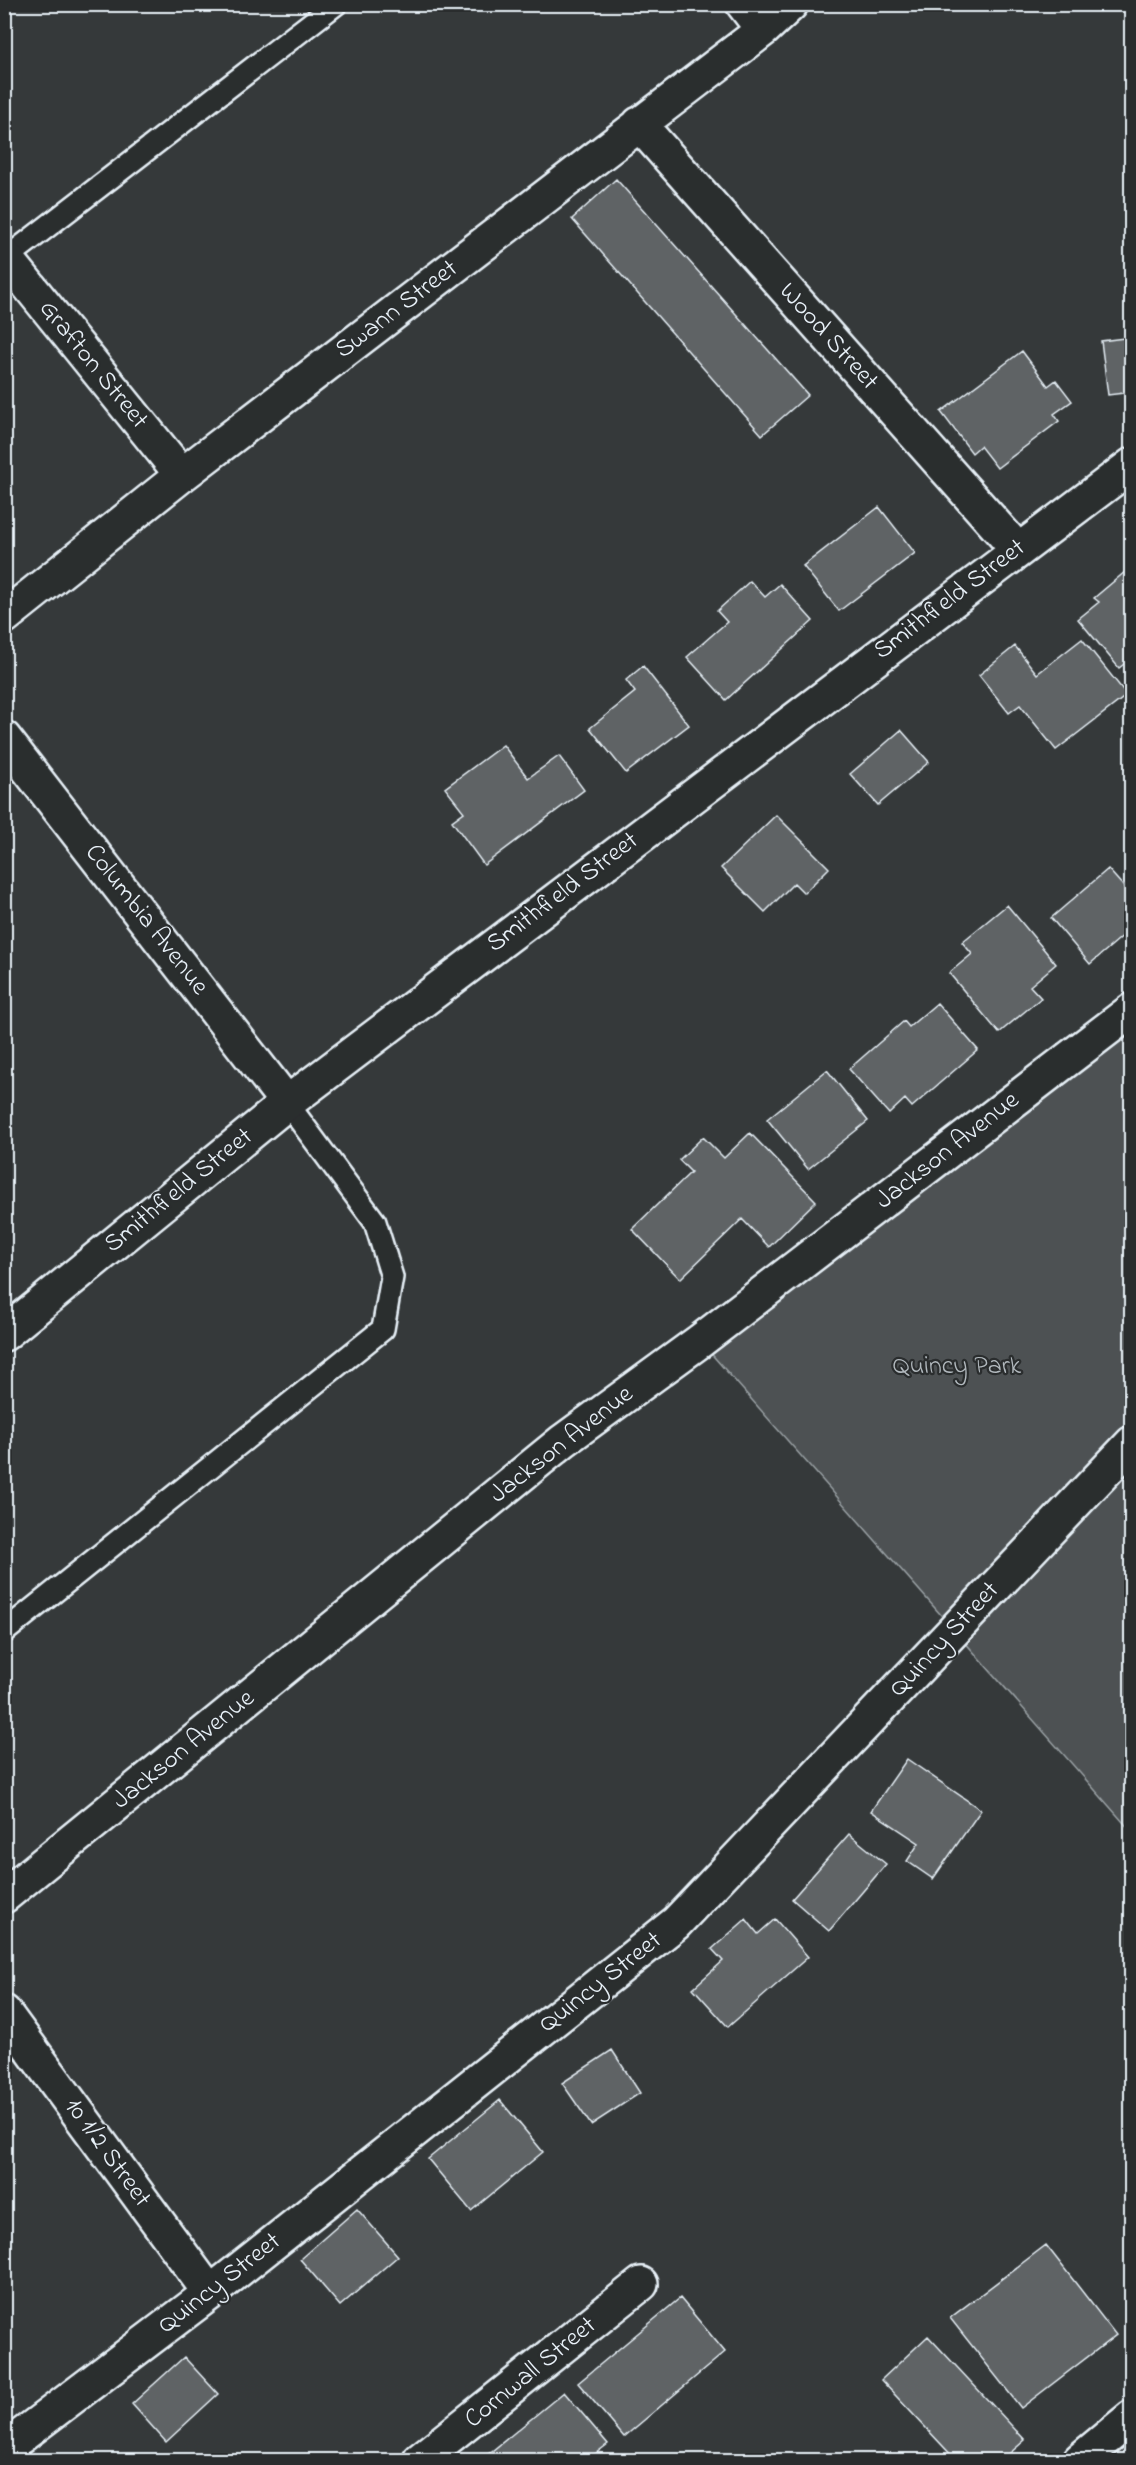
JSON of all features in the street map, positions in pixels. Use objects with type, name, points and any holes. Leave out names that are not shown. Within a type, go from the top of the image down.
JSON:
[{"type":"street","points":[[743,4],[763,30]]},
{"type":"street","name":"Swann Street","points":[[4,617],[182,475],[763,30],[792,4]]},
{"type":"street","name":"Wood Street","points":[[639,124],[1017,549]]},
{"type":"street","name":"Grafton Street","points":[[5,258],[182,475]]},
{"type":"street","name":"Smithfield Street","points":[[4,1334],[287,1102],[1131,465]]},
{"type":"street","name":"Columbia Avenue","points":[[4,738],[287,1102]]},
{"type":"street","name":"Jackson Avenue","points":[[4,1896],[563,1441],[700,1341],[1131,1010]]},
{"type":"street","name":"Quincy Street","points":[[4,2449],[210,2294],[676,1923],[1131,1443]]},
{"type":"street","name":"10 1/2 Street","points":[[4,2012],[210,2294]]},
{"type":"street","name":"Cornwall Street","points":[[420,2460],[641,2284]]},
{"type":"street","points":[[1080,2460],[1131,2417]]},
{"type":"lane","points":[[5,258],[336,4]]},
{"type":"lane","points":[[4,1632],[383,1329],[392,1277],[375,1222],[287,1102]]},
{"type":"green space","name":"Quincy Park","points":[[1131,1010],[1131,1831],[700,1341]]},
{"type":"building","points":[[616,179],[808,395],[762,435],[572,219]]},
{"type":"building","points":[[1132,337],[1132,392],[1108,395],[1101,341]]},
{"type":"building","points":[[1022,351],[1048,386],[1056,380],[1072,401],[1054,414],[1059,421],[997,468],[980,446],[972,453],[941,412]]},
{"type":"building","points":[[879,507],[915,553],[839,611],[803,566]]},
{"type":"building","points":[[1132,566],[1132,658],[1119,668],[1078,619],[1099,602],[1094,598]]},
{"type":"building","points":[[750,581],[765,597],[780,584],[813,621],[726,700],[687,657],[727,622],[717,611]]},
{"type":"building","points":[[1082,639],[1127,695],[1056,750],[1020,705],[1009,713],[979,675],[1015,646],[1037,674]]},
{"type":"building","points":[[643,666],[689,725],[626,773],[590,728],[635,692],[626,680]]},
{"type":"building","points":[[901,730],[929,762],[878,805],[850,774]]},
{"type":"building","points":[[503,745],[528,778],[559,756],[584,790],[484,865],[452,821],[464,812],[445,788]]},
{"type":"building","points":[[776,815],[829,868],[804,893],[794,883],[765,912],[721,868]]},
{"type":"building","points":[[1108,869],[1132,896],[1132,928],[1090,964],[1051,918]]},
{"type":"building","points":[[1007,905],[1056,964],[1030,986],[1041,998],[999,1033],[949,973],[972,954],[962,942]]},
{"type":"building","points":[[937,1003],[978,1050],[912,1107],[905,1099],[889,1114],[849,1069],[904,1021],[909,1027]]},
{"type":"building","points":[[827,1070],[868,1121],[808,1169],[767,1119]]},
{"type":"building","points":[[750,1133],[816,1201],[769,1247],[742,1219],[680,1279],[632,1229],[691,1172],[679,1160],[703,1137],[724,1158]]},
{"type":"building","points":[[907,1759],[981,1810],[933,1879],[907,1861],[919,1843],[871,1811]]},
{"type":"building","points":[[849,1834],[886,1864],[829,1931],[792,1899]]},
{"type":"building","points":[[746,1919],[758,1934],[775,1919],[808,1957],[728,2027],[693,1988],[723,1961],[712,1949]]},
{"type":"building","points":[[612,2050],[640,2093],[591,2125],[562,2083]]},
{"type":"building","points":[[500,2100],[543,2152],[471,2211],[428,2159]]},
{"type":"building","points":[[357,2209],[398,2256],[340,2306],[300,2259]]},
{"type":"building","points":[[1046,2245],[1116,2335],[1021,2408],[950,2318]]},
{"type":"building","points":[[680,2298],[725,2352],[624,2437],[578,2383]]},
{"type":"building","points":[[928,2336],[1025,2440],[1002,2460],[956,2460],[881,2380]]},
{"type":"building","points":[[184,2357],[218,2394],[166,2442],[132,2404]]},
{"type":"building","points":[[564,2392],[608,2444],[587,2460],[481,2460]]}]
